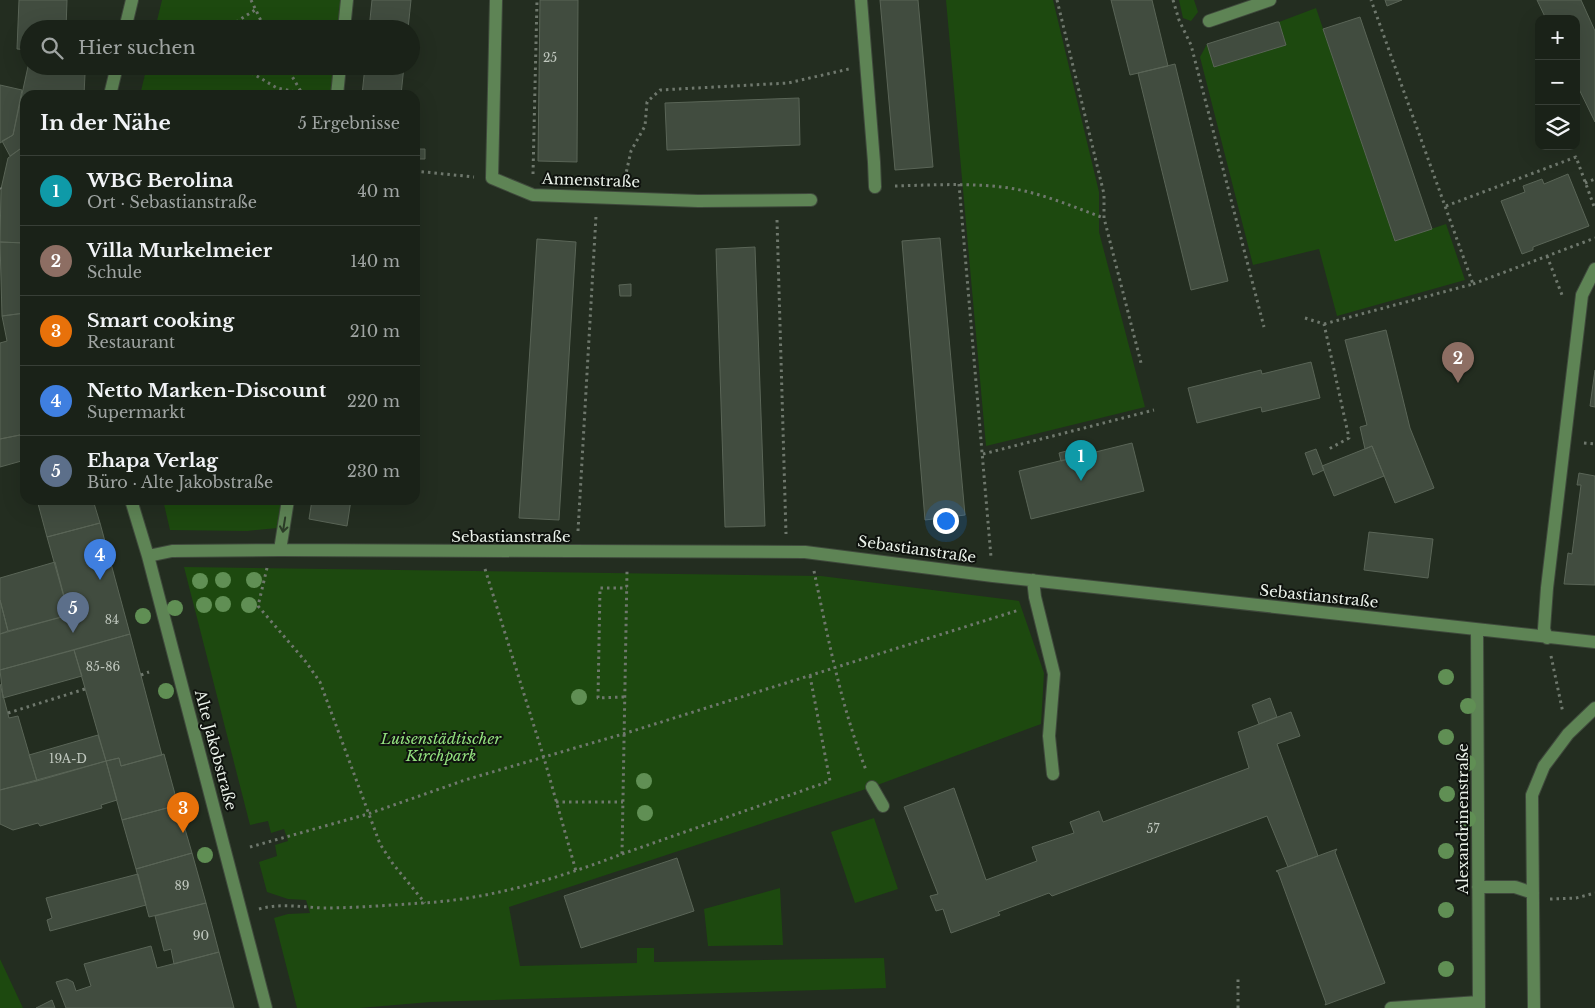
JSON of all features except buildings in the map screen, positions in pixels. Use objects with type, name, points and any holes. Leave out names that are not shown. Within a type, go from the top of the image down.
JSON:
[{"type":"street","points":[[127,20],[132,0]]},
{"type":"street","points":[[345,20],[347,0]]},
{"type":"street","points":[[492,178],[496,0]]},
{"type":"street","points":[[860,0],[874,187]]},
{"type":"street","points":[[1209,21],[1270,0]]},
{"type":"street","points":[[111,90],[115,75]]},
{"type":"street","points":[[338,90],[339,75]]},
{"type":"street","name":"Annenstraße","points":[[492,178],[533,195],[698,201],[811,200]]},
{"type":"street","points":[[1547,638],[1544,629],[1547,588],[1582,295],[1595,269]]},
{"type":"street","name":"Alte Jakobstraße","points":[[133,505],[266,1008]]},
{"type":"street","points":[[275,550],[287,505]]},
{"type":"street","name":"Sebastianstraße","points":[[148,556],[172,551],[275,550],[810,553],[993,576],[1595,642]]},
{"type":"street","points":[[1032,580],[1036,604],[1054,674],[1049,736],[1054,774]]},
{"type":"street","name":"Alexandrinenstraße","points":[[1477,630],[1479,1005]]},
{"type":"street","points":[[1534,1008],[1532,795],[1544,766],[1568,734],[1595,708]]},
{"type":"street","points":[[872,787],[883,806]]},
{"type":"street","points":[[1478,887],[1515,887],[1533,893]]},
{"type":"street","points":[[1391,1008],[1479,1005]]},
{"type":"path","points":[[251,0],[260,20]]},
{"type":"path","points":[[533,195],[537,0]]},
{"type":"path","points":[[1057,0],[1104,194],[1104,218],[1141,363]]},
{"type":"path","points":[[1174,0],[1179,20],[1191,44],[1264,327]]},
{"type":"path","points":[[1371,0],[1473,284]]},
{"type":"path","points":[[239,20],[255,10]]},
{"type":"path","points":[[625,178],[631,151],[645,126],[647,102],[660,90],[788,83],[866,65]]},
{"type":"path","points":[[255,75],[277,88],[285,90]]},
{"type":"path","points":[[291,75],[300,90]]},
{"type":"path","points":[[1446,206],[1576,157],[1595,209]]},
{"type":"path","points":[[420,171],[492,178]]},
{"type":"path","points":[[1585,183],[1595,179]]},
{"type":"path","points":[[874,187],[959,184],[1003,187],[1041,195],[1104,218]]},
{"type":"path","points":[[959,184],[993,576]]},
{"type":"path","points":[[576,552],[597,196]]},
{"type":"path","points":[[776,201],[786,552]]},
{"type":"path","points":[[1305,318],[1324,324],[1473,284],[1595,238]]},
{"type":"path","points":[[1324,324],[1349,438],[1327,450]]},
{"type":"path","points":[[983,454],[1154,410]]},
{"type":"path","points":[[275,550],[258,606],[306,662],[320,682],[380,844],[393,864],[425,903]]},
{"type":"path","points":[[480,552],[544,758],[576,871]]},
{"type":"path","points":[[810,553],[834,668],[853,738],[872,787]]},
{"type":"path","points":[[622,854],[627,572]]},
{"type":"path","points":[[624,697],[598,698],[600,588],[627,588]]},
{"type":"path","points":[[250,847],[368,814],[465,780],[623,734],[1036,604]]},
{"type":"path","points":[[1547,638],[1568,734]]},
{"type":"path","points":[[141,675],[149,672]]},
{"type":"path","points":[[242,914],[274,905],[324,908],[425,903],[500,892],[576,871],[830,782],[810,676]]},
{"type":"path","points":[[8,713],[85,689]]},
{"type":"path","points":[[556,802],[622,802]]},
{"type":"path","points":[[1533,893],[1549,899],[1576,898],[1595,892]]},
{"type":"path","points":[[1238,976],[1238,1008]]},
{"type":"green space","points":[[162,0],[341,0],[339,20],[157,20]]},
{"type":"green space","points":[[946,0],[1053,0],[1099,192],[1099,232],[1145,407],[986,446]]},
{"type":"green space","points":[[1179,0],[1194,0],[1198,12],[1191,21],[1183,18]]},
{"type":"green space","points":[[1316,8],[1395,241],[1446,224],[1465,280],[1337,316],[1319,249],[1253,265],[1200,57],[1207,44],[1214,67],[1286,45],[1279,22]]},
{"type":"green space","points":[[145,75],[333,75],[332,90],[141,90]]},
{"type":"green space","points":[[164,505],[280,505],[277,528],[247,531],[170,530]]},
{"type":"green space","name":"Luisenstädtischer Kirchpark","points":[[184,567],[821,576],[1019,601],[1044,673],[1041,724],[872,787],[509,907],[520,966],[637,963],[637,948],[654,948],[654,962],[884,958],[886,988],[430,1002],[360,1008],[297,1008],[274,918],[288,914],[310,913],[306,900],[288,899],[267,892],[259,862],[277,856],[275,845],[288,841],[284,829],[271,833],[268,821],[250,825]]},
{"type":"green space","points":[[874,818],[898,889],[855,903],[831,832]]},
{"type":"green space","points":[[780,888],[783,945],[708,946],[704,909]]},
{"type":"green space","points":[[0,959],[23,1008],[0,1008]]},
{"type":"place","name":"Villa Murkelmeier","points":[[1458,383]]},
{"type":"place","name":"WBG Berolina","points":[[1081,481]]},
{"type":"place","name":"Netto Marken-Discount","points":[[100,580]]},
{"type":"place","name":"Ehapa Verlag","points":[[73,633]]},
{"type":"place","name":"Smart cooking","points":[[183,833]]}]
